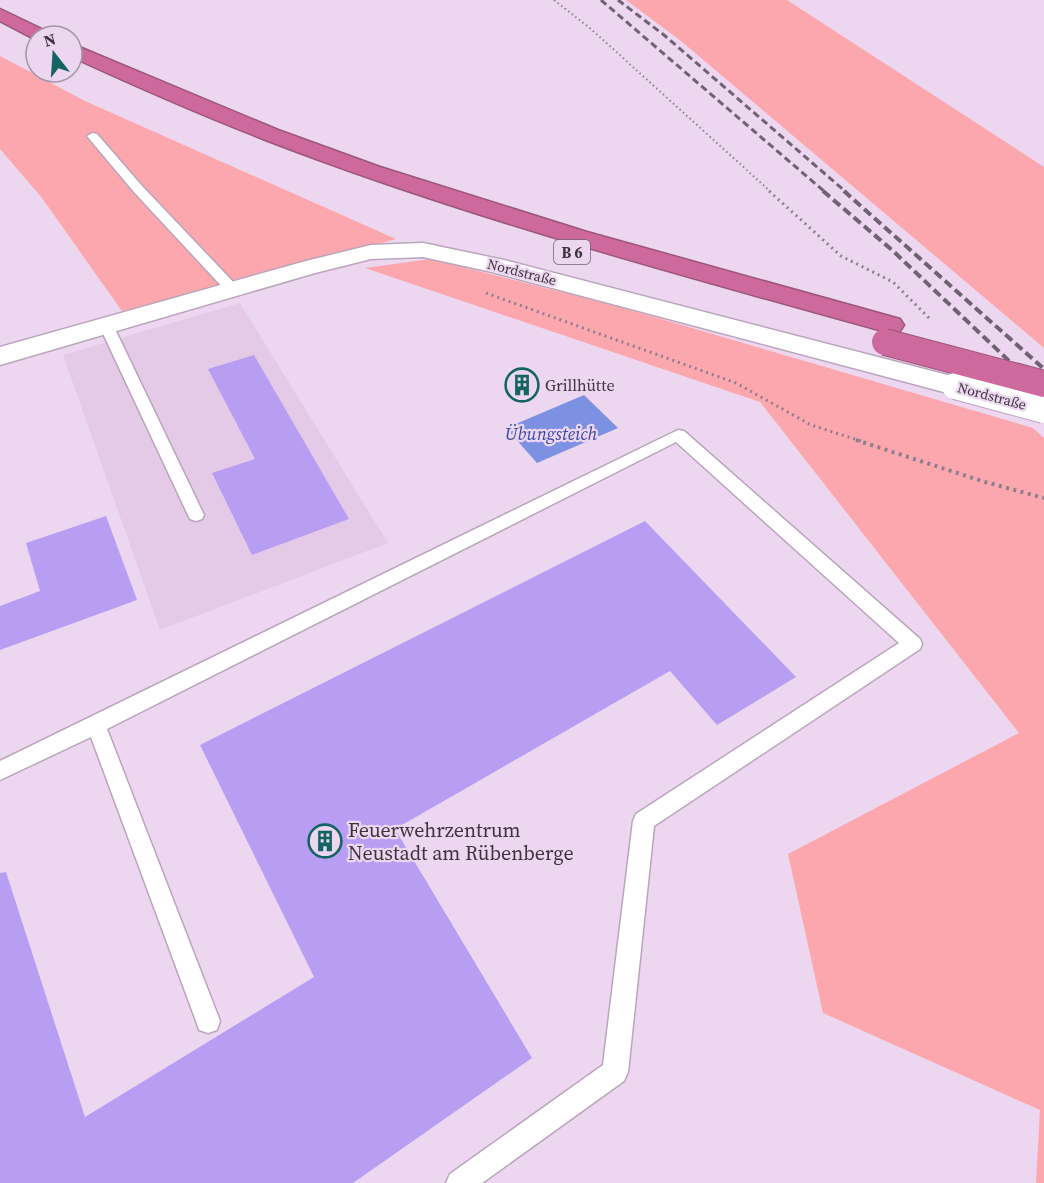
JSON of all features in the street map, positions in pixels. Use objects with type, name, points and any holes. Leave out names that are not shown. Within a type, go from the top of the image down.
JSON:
[{"type":"highway","points":[[0,14],[24,27]]},
{"type":"highway","points":[[0,31],[24,43]]},
{"type":"highway","name":"B 6","points":[[84,55],[228,117],[441,194],[1044,384]]},
{"type":"highway","name":"B 6","points":[[84,72],[172,112],[263,148],[436,209],[640,273],[888,334],[1044,365]]},
{"type":"street","name":"Nordstraße","points":[[0,356],[232,289],[371,252],[423,250],[495,265],[1044,410]]},
{"type":"lane","points":[[93,136],[138,189],[232,289]]},
{"type":"lane","points":[[106,325],[196,515]]},
{"type":"lane","points":[[0,771],[678,435],[913,644],[644,822],[615,1072],[459,1183]]},
{"type":"lane","points":[[96,725],[208,1021]]},
{"type":"path","points":[[554,0],[591,29],[841,256],[893,282],[935,324]]},
{"type":"path","points":[[482,292],[736,383],[811,425],[985,482],[1044,498]]},
{"type":"shaded area","points":[[626,0],[787,0],[1044,167],[1044,348],[681,41]]},
{"type":"shaded area","points":[[0,56],[24,69],[24,84],[53,84],[85,101],[396,239],[124,314],[42,198],[0,149]]},
{"type":"shaded area","points":[[430,259],[617,306],[1033,428],[1044,438],[1044,1183],[1036,1183],[1040,1110],[823,1013],[788,854],[1019,733],[760,402],[365,268]]},
{"type":"shaded area","points":[[240,303],[388,543],[160,630],[63,355]]},
{"type":"water","name":"Übungsteich","points":[[584,395],[618,428],[537,463],[506,428]]},
{"type":"building","points":[[254,355],[349,519],[252,555],[212,473],[255,459],[208,369]]},
{"type":"building","points":[[106,516],[137,600],[0,650],[0,606],[40,591],[26,543]]},
{"type":"building","name":"Feuerwehrzentrum Neustadt am Rübenberge","points":[[645,521],[796,677],[717,725],[670,671],[395,829],[532,1058],[353,1183],[0,1183],[0,873],[6,872],[85,1117],[314,977],[200,745]]},
{"type":"railway","points":[[601,0],[825,192]]},
{"type":"railway","points":[[618,0],[664,35],[846,192]]},
{"type":"railway","points":[[823,191],[892,250],[1044,394]]},
{"type":"railway","points":[[844,191],[1044,369]]},
{"type":"place","name":"Grillhütte","points":[[522,385]]},
{"type":"place","name":"Feuerwehrzentrum Neustadt am Rübenberge","points":[[325,841]]}]
